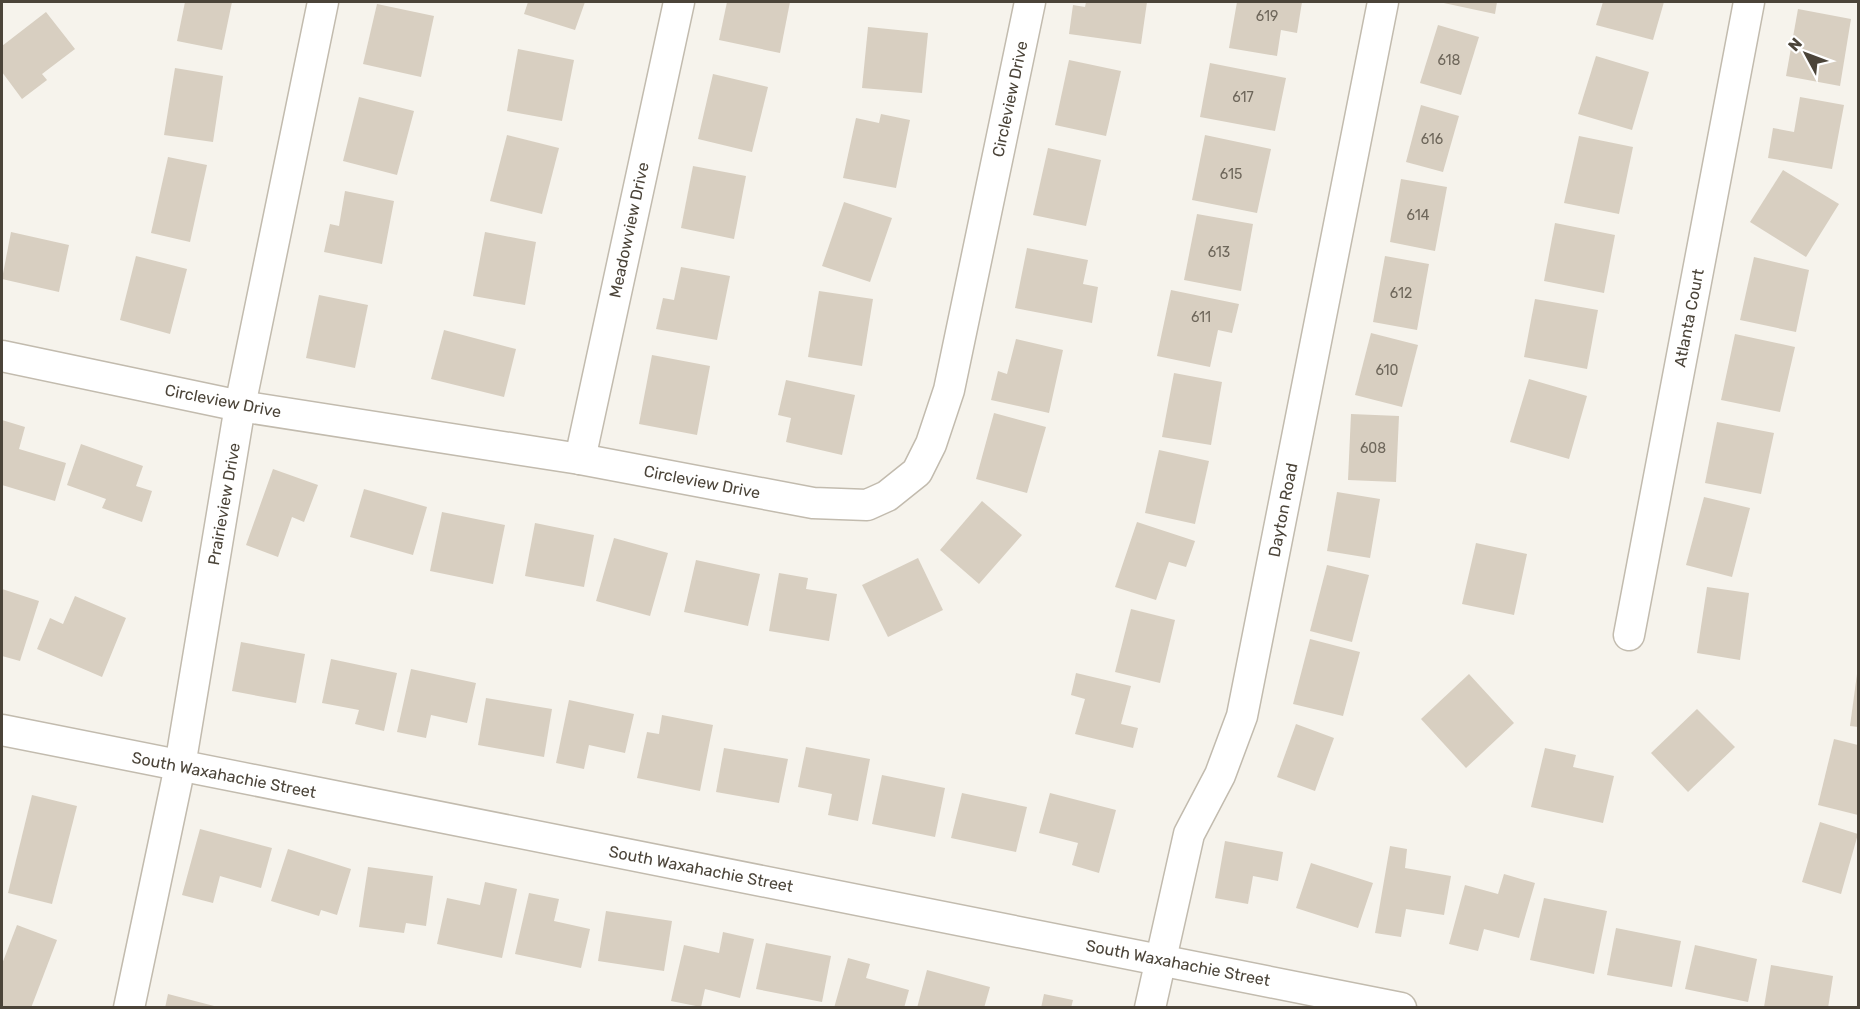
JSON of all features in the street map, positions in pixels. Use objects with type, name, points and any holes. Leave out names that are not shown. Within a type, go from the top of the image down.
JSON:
[{"type":"street","name":"Prairieview Drive","points":[[129,1008],[180,766],[240,406],[323,2]]},
{"type":"street","name":"Meadowview Drive","points":[[580,459],[679,2]]},
{"type":"street","name":"Circleview Drive","points":[[2,356],[240,406],[580,459],[813,503],[867,505],[887,496],[917,472],[931,444],[949,390],[1030,2]]},
{"type":"street","name":"Dayton Road","points":[[1150,1008],[1189,834],[1220,775],[1242,716],[1383,2]]},
{"type":"street","name":"Atlanta Court","points":[[1629,635],[1749,2]]},
{"type":"street","name":"South Waxahachie Street","points":[[2,729],[1401,1008]]},
{"type":"building","points":[[185,2],[232,2],[222,50],[177,41]]},
{"type":"building","points":[[528,2],[585,2],[575,30],[524,14]]},
{"type":"building","points":[[727,2],[790,2],[780,53],[719,40]]},
{"type":"building","points":[[1086,2],[1147,2],[1141,44],[1069,34],[1073,5],[1085,7]]},
{"type":"building","points":[[1237,2],[1302,2],[1297,33],[1281,30],[1277,56],[1229,48]]},
{"type":"building","points":[[1439,2],[1497,2],[1495,14]]},
{"type":"building","points":[[1603,2],[1664,2],[1653,40],[1596,25]]},
{"type":"building","points":[[377,4],[434,16],[421,77],[363,64]]},
{"type":"building","points":[[1798,9],[1851,19],[1840,86],[1786,76]]},
{"type":"building","points":[[46,12],[75,49],[42,74],[47,80],[22,99],[2,72],[2,46]]},
{"type":"building","points":[[1438,25],[1479,37],[1461,95],[1420,83]]},
{"type":"building","points":[[868,27],[928,33],[922,93],[862,88]]},
{"type":"building","points":[[518,49],[574,60],[562,121],[507,111]]},
{"type":"building","points":[[1596,56],[1649,72],[1632,130],[1578,114]]},
{"type":"building","points":[[1069,60],[1121,71],[1106,136],[1055,125]]},
{"type":"building","points":[[1210,63],[1286,78],[1275,131],[1200,117]]},
{"type":"building","points":[[175,68],[223,76],[213,142],[164,135]]},
{"type":"building","points":[[713,74],[768,87],[752,152],[698,139]]},
{"type":"building","points":[[359,97],[414,111],[397,175],[343,161]]},
{"type":"building","points":[[1800,97],[1844,105],[1832,169],[1768,158],[1773,128],[1794,132]]},
{"type":"building","points":[[1421,105],[1459,116],[1443,172],[1406,162]]},
{"type":"building","points":[[881,114],[910,120],[896,188],[843,178],[856,118],[879,123]]},
{"type":"building","points":[[507,135],[559,148],[542,214],[490,201]]},
{"type":"building","points":[[1205,135],[1271,149],[1257,213],[1192,200]]},
{"type":"building","points":[[1579,136],[1633,147],[1619,214],[1564,203]]},
{"type":"building","points":[[1048,148],[1101,160],[1086,226],[1033,215]]},
{"type":"building","points":[[168,157],[207,165],[190,242],[151,233]]},
{"type":"building","points":[[693,166],[746,176],[734,239],[681,228]]},
{"type":"building","points":[[1783,170],[1839,204],[1806,257],[1750,222]]},
{"type":"building","points":[[1401,179],[1447,187],[1435,251],[1390,242]]},
{"type":"building","points":[[345,191],[394,201],[382,264],[324,252],[330,224],[339,226]]},
{"type":"building","points":[[844,202],[892,218],[870,282],[822,266]]},
{"type":"building","points":[[1197,214],[1253,224],[1241,291],[1184,280]]},
{"type":"building","points":[[1555,223],[1615,235],[1604,293],[1544,281]]},
{"type":"building","points":[[11,232],[69,245],[59,292],[2,279]]},
{"type":"building","points":[[485,232],[536,242],[525,305],[473,296]]},
{"type":"building","points":[[1027,248],[1088,260],[1083,284],[1098,287],[1092,323],[1015,308]]},
{"type":"building","points":[[136,256],[187,269],[170,334],[120,320]]},
{"type":"building","points":[[1385,256],[1429,264],[1417,330],[1373,322]]},
{"type":"building","points":[[1754,257],[1809,270],[1796,332],[1740,320]]},
{"type":"building","points":[[681,267],[730,276],[717,340],[656,329],[663,298],[674,300]]},
{"type":"building","points":[[1171,290],[1239,304],[1232,333],[1218,330],[1210,367],[1157,356]]},
{"type":"building","points":[[819,291],[873,299],[862,366],[808,357]]},
{"type":"building","points":[[319,295],[368,305],[355,368],[306,358]]},
{"type":"building","points":[[1535,299],[1598,310],[1587,369],[1524,357]]},
{"type":"building","points":[[444,330],[516,349],[504,397],[431,379]]},
{"type":"building","points":[[1371,333],[1418,345],[1402,407],[1355,395]]},
{"type":"building","points":[[1735,334],[1795,347],[1780,412],[1721,400]]},
{"type":"building","points":[[1016,339],[1063,350],[1049,413],[991,400],[998,371],[1007,374]]},
{"type":"building","points":[[652,355],[710,366],[697,435],[639,424]]},
{"type":"building","points":[[1174,373],[1222,382],[1211,445],[1162,437]]},
{"type":"building","points":[[1529,379],[1587,396],[1569,459],[1510,442]]},
{"type":"building","points":[[786,380],[855,395],[842,455],[786,442],[791,418],[778,415]]},
{"type":"building","points":[[994,413],[1046,427],[1027,493],[976,479]]},
{"type":"building","points":[[1351,414],[1399,416],[1396,482],[1348,480]]},
{"type":"building","points":[[2,420],[25,427],[19,449],[66,463],[55,501],[2,485]]},
{"type":"building","points":[[1717,422],[1774,433],[1761,494],[1705,483]]},
{"type":"building","points":[[81,444],[143,466],[136,486],[152,491],[142,522],[102,508],[106,499],[67,485]]},
{"type":"building","points":[[1159,450],[1209,461],[1195,524],[1145,513]]},
{"type":"building","points":[[273,469],[318,485],[304,522],[292,517],[278,557],[246,545]]},
{"type":"building","points":[[364,489],[427,507],[413,555],[350,537]]},
{"type":"building","points":[[1337,492],[1380,499],[1370,558],[1327,551]]},
{"type":"building","points":[[1704,497],[1750,508],[1732,577],[1686,565]]},
{"type":"building","points":[[982,501],[1022,535],[979,584],[940,550]]},
{"type":"building","points":[[442,512],[505,525],[493,584],[430,571]]},
{"type":"building","points":[[1137,522],[1195,541],[1186,567],[1169,562],[1156,600],[1115,587]]},
{"type":"building","points":[[535,523],[594,535],[584,587],[525,576]]},
{"type":"building","points":[[614,538],[668,553],[650,616],[596,601]]},
{"type":"building","points":[[1476,543],[1527,554],[1514,615],[1462,604]]},
{"type":"building","points":[[918,558],[943,610],[888,637],[862,585]]},
{"type":"building","points":[[696,560],[760,574],[748,626],[684,612]]},
{"type":"building","points":[[1327,565],[1369,575],[1352,642],[1310,631]]},
{"type":"building","points":[[779,573],[808,578],[806,589],[837,594],[829,641],[769,631]]},
{"type":"building","points":[[1707,587],[1749,593],[1740,660],[1697,653]]},
{"type":"building","points":[[2,589],[39,601],[20,661],[2,656]]},
{"type":"building","points":[[75,596],[126,618],[102,677],[37,649],[50,618],[63,624]]},
{"type":"building","points":[[1131,609],[1175,620],[1160,683],[1115,672]]},
{"type":"building","points":[[1310,639],[1360,652],[1343,716],[1293,704]]},
{"type":"building","points":[[241,642],[305,654],[296,703],[232,691]]},
{"type":"building","points":[[331,659],[397,673],[384,731],[355,724],[359,710],[322,703]]},
{"type":"building","points":[[411,669],[476,683],[467,723],[431,715],[426,738],[397,732]]},
{"type":"building","points":[[1076,673],[1131,686],[1121,724],[1138,728],[1133,748],[1075,734],[1085,699],[1071,695]]},
{"type":"building","points":[[1469,674],[1514,723],[1466,768],[1421,719]]},
{"type":"building","points":[[1858,674],[1858,727],[1850,726]]},
{"type":"building","points":[[486,698],[552,709],[544,757],[478,745]]},
{"type":"building","points":[[569,700],[634,714],[625,753],[589,745],[584,769],[556,763]]},
{"type":"building","points":[[1697,709],[1735,747],[1688,792],[1651,753]]},
{"type":"building","points":[[662,715],[713,725],[700,791],[637,778],[647,732],[659,734]]},
{"type":"building","points":[[1296,724],[1334,738],[1315,791],[1277,777]]},
{"type":"building","points":[[1834,739],[1858,745],[1858,815],[1818,805]]},
{"type":"building","points":[[806,747],[870,759],[858,821],[828,815],[832,794],[798,787]]},
{"type":"building","points":[[724,748],[788,759],[779,803],[716,792]]},
{"type":"building","points":[[1545,748],[1576,755],[1573,767],[1614,776],[1603,823],[1531,807]]},
{"type":"building","points":[[882,775],[945,788],[935,837],[872,824]]},
{"type":"building","points":[[962,793],[1027,807],[1016,852],[951,838]]},
{"type":"building","points":[[1050,793],[1116,810],[1099,873],[1072,865],[1078,843],[1039,833]]},
{"type":"building","points":[[32,795],[77,806],[52,904],[8,893]]},
{"type":"building","points":[[1820,822],[1858,834],[1841,894],[1802,882]]},
{"type":"building","points":[[200,829],[272,848],[261,888],[220,876],[213,903],[182,895]]},
{"type":"building","points":[[1225,841],[1283,852],[1278,881],[1253,876],[1248,904],[1215,898]]},
{"type":"building","points":[[1390,846],[1407,849],[1405,868],[1451,876],[1444,915],[1406,909],[1401,937],[1375,933]]},
{"type":"building","points":[[288,849],[351,869],[337,915],[321,910],[319,916],[271,901]]},
{"type":"building","points":[[1311,863],[1373,883],[1358,928],[1296,908]]},
{"type":"building","points":[[368,867],[433,876],[426,926],[406,923],[404,933],[359,927]]},
{"type":"building","points":[[1504,874],[1535,883],[1519,938],[1484,929],[1478,951],[1449,944],[1465,885],[1498,894]]},
{"type":"building","points":[[485,882],[517,889],[502,958],[437,944],[447,898],[480,905]]},
{"type":"building","points":[[529,893],[559,899],[554,921],[590,929],[581,968],[515,954]]},
{"type":"building","points":[[1544,898],[1607,911],[1594,974],[1530,960]]},
{"type":"building","points":[[606,911],[672,921],[664,971],[598,961]]},
{"type":"building","points":[[17,925],[57,940],[31,1008],[2,1008],[2,964]]},
{"type":"building","points":[[1616,928],[1681,941],[1672,987],[1607,975]]},
{"type":"building","points":[[723,932],[754,939],[740,998],[705,989],[701,1007],[671,1001],[684,945],[719,953]]},
{"type":"building","points":[[766,943],[831,956],[822,1002],[756,989]]},
{"type":"building","points":[[1695,945],[1757,959],[1748,1002],[1685,989]]},
{"type":"building","points":[[848,958],[870,964],[866,978],[909,990],[904,1008],[834,1008]]},
{"type":"building","points":[[1771,965],[1833,976],[1828,1008],[1764,1007]]},
{"type":"building","points":[[927,970],[990,987],[984,1008],[917,1008]]},
{"type":"building","points":[[168,994],[218,1007],[218,1008],[165,1008]]},
{"type":"building","points":[[1044,994],[1073,1000],[1071,1008],[1041,1008]]}]
